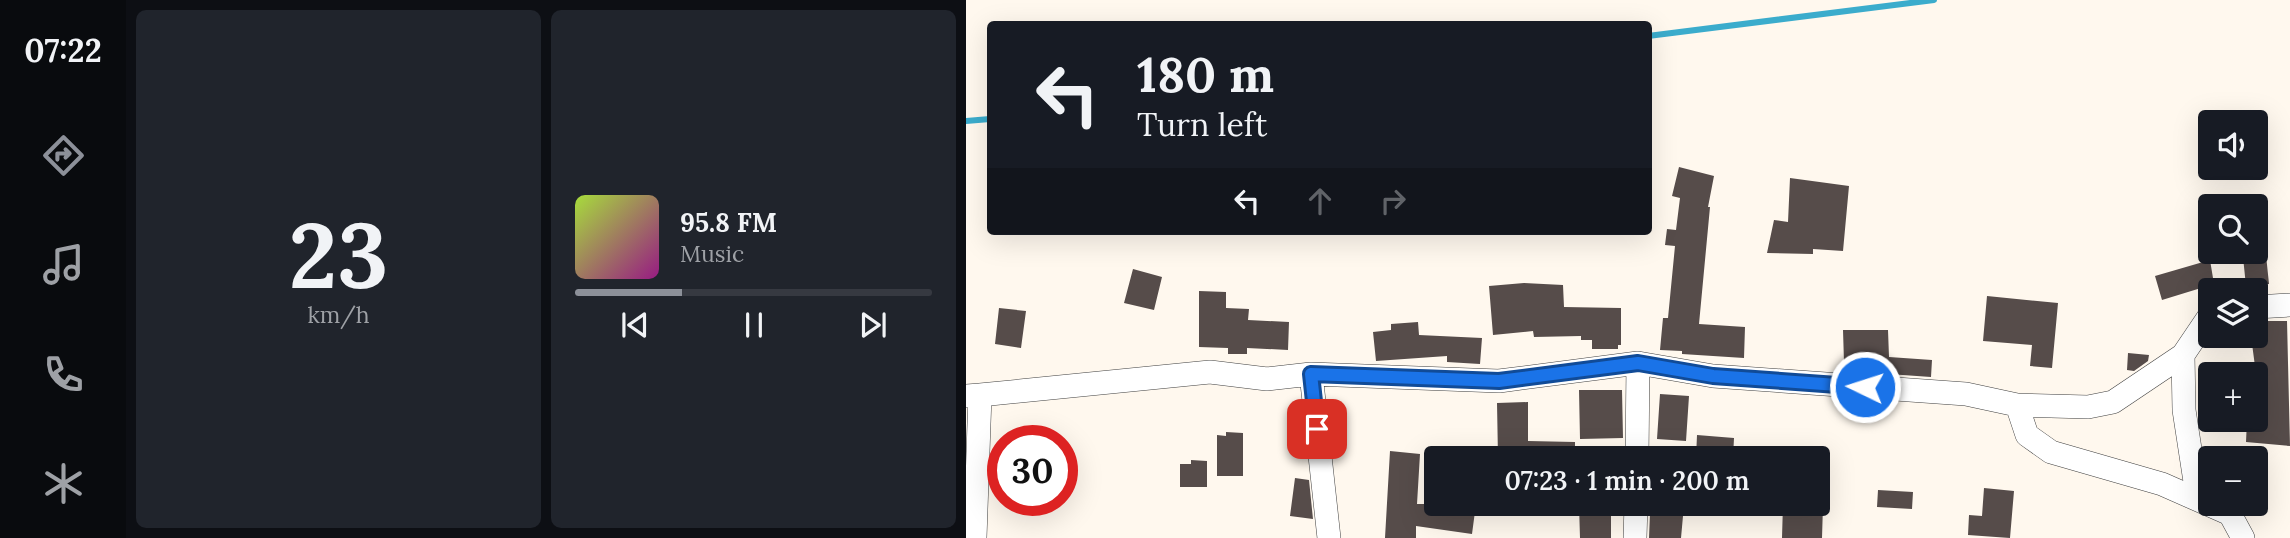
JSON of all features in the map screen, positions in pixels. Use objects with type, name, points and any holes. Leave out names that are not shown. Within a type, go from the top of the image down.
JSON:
[{"type":"street","points":[[2268,306],[2290,305]]},
{"type":"street","points":[[975,538],[973,395],[1210,372],[1267,379],[1311,374],[1499,381],[1638,363],[1713,376],[1966,394],[2017,405],[2088,407],[2113,402],[2183,355],[2198,333]]},
{"type":"street","points":[[2183,355],[2184,410],[2198,490]]},
{"type":"street","points":[[1637,446],[1638,363]]},
{"type":"street","points":[[1311,374],[1329,538]]},
{"type":"street","points":[[2017,405],[2027,435],[2051,452],[2162,484],[2198,499]]},
{"type":"street","points":[[1635,538],[1636,516]]},
{"type":"street","points":[[2229,516],[2243,538]]},
{"type":"building","points":[[1679,167],[1714,176],[1708,207],[1699,324],[1745,327],[1744,358],[1660,350],[1663,318],[1668,318],[1675,246],[1665,245],[1667,229],[1676,230],[1680,198],[1672,196]]},
{"type":"building","points":[[1790,178],[1849,186],[1843,251],[1813,249],[1813,254],[1767,253],[1774,220],[1788,222]]},
{"type":"building","points":[[2198,263],[2211,264],[2213,278],[2198,278],[2198,289],[2162,300],[2155,276]]},
{"type":"building","points":[[2244,264],[2267,264],[2269,284],[2268,278],[2245,278]]},
{"type":"building","points":[[1133,269],[1162,277],[1154,310],[1124,303]]},
{"type":"building","points":[[1524,283],[1563,285],[1564,307],[1621,308],[1621,345],[1618,345],[1618,349],[1592,349],[1592,340],[1581,340],[1581,336],[1534,337],[1533,331],[1493,335],[1489,286]]},
{"type":"building","points":[[1199,291],[1226,292],[1226,308],[1249,309],[1248,320],[1289,322],[1288,350],[1247,348],[1247,354],[1228,354],[1228,348],[1199,347]]},
{"type":"building","points":[[1987,296],[2058,303],[2052,368],[2030,366],[2032,345],[1983,341]]},
{"type":"building","points":[[999,308],[1026,311],[1021,348],[995,344]]},
{"type":"building","points":[[2268,321],[2287,321],[2290,446],[2246,442],[2246,432],[2268,432],[2268,362],[2254,362],[2253,348],[2268,348]]},
{"type":"building","points":[[1418,322],[1419,335],[1482,338],[1480,364],[1447,362],[1447,356],[1376,361],[1373,332],[1391,330],[1391,324]]},
{"type":"building","points":[[1843,330],[1888,330],[1889,357],[1932,360],[1931,377],[1874,373],[1875,362],[1844,362]]},
{"type":"building","points":[[2128,353],[2149,355],[2148,361],[2134,371],[2127,370]]},
{"type":"building","points":[[1579,390],[1622,390],[1623,438],[1580,439]]},
{"type":"building","points":[[1660,394],[1689,396],[1686,441],[1657,439]]},
{"type":"building","points":[[1528,402],[1528,441],[1575,442],[1575,446],[1498,446],[1497,403]]},
{"type":"building","points":[[1226,432],[1243,433],[1243,476],[1217,476],[1217,435],[1226,436]]},
{"type":"building","points":[[1697,435],[1734,438],[1734,446],[1697,446]]},
{"type":"building","points":[[1390,451],[1420,454],[1417,504],[1424,504],[1424,516],[1474,516],[1472,534],[1416,526],[1416,538],[1385,538]]},
{"type":"building","points":[[1191,460],[1207,461],[1207,487],[1180,487],[1180,464],[1191,464]]},
{"type":"building","points":[[1295,478],[1309,480],[1313,519],[1290,516]]},
{"type":"building","points":[[1984,488],[2014,491],[2010,538],[1968,535],[1969,515],[1982,516]]},
{"type":"building","points":[[1878,490],[1913,492],[1912,509],[1877,507]]},
{"type":"building","points":[[1579,516],[1611,516],[1611,538],[1580,538]]},
{"type":"building","points":[[1650,516],[1683,516],[1681,538],[1649,538]]},
{"type":"building","points":[[1783,516],[1823,516],[1822,538],[1782,538]]},
{"type":"waterway","points":[[1652,35],[1934,0]]},
{"type":"waterway","points":[[966,121],[987,119]]},
{"type":"route","points":[[1317,429],[1311,374],[1499,381],[1638,363],[1713,376],[1865,387]]}]
